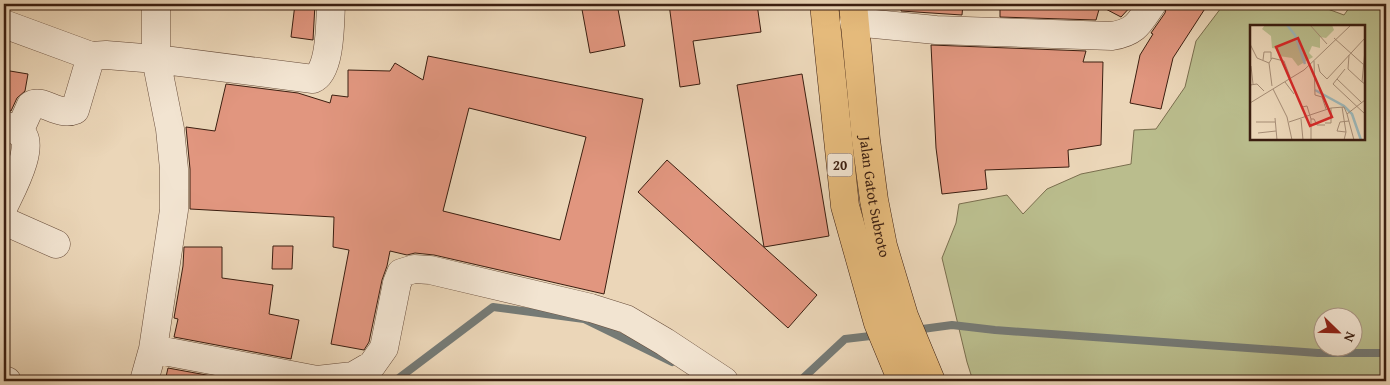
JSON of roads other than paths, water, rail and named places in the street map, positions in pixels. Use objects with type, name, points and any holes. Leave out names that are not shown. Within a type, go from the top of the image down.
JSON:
[{"type":"highway","name":"Jalan Gatot Subroto","points":[[824,4],[845,206],[878,323],[898,372]]},
{"type":"highway","name":"Jalan Gatot Subroto","points":[[853,13],[874,200],[883,246],[904,316],[931,381]]},
{"type":"street","points":[[144,381],[153,349],[174,210],[174,169],[170,129],[156,58],[156,4]]},
{"type":"street","points":[[4,24],[91,56],[156,58],[315,78],[320,74],[329,46],[331,4]]},
{"type":"street","points":[[853,13],[936,30],[1112,36],[1126,34],[1136,27],[1152,4]]},
{"type":"street","points":[[4,206],[24,158],[27,143],[23,134],[11,128],[30,105],[34,103],[38,102],[61,112],[69,113],[75,110],[91,56]]},
{"type":"street","points":[[4,221],[56,244]]},
{"type":"street","points":[[153,349],[317,380],[353,376],[372,365],[384,348],[397,283],[401,273],[414,269],[430,270],[591,308],[626,319],[666,342],[724,381]]},
{"type":"waterway","points":[[395,381],[493,307],[584,319],[672,362]]},
{"type":"waterway","points":[[915,330],[952,325],[995,330],[1318,353],[1386,353]]},
{"type":"waterway","points":[[800,381],[845,339],[879,335]]}]
